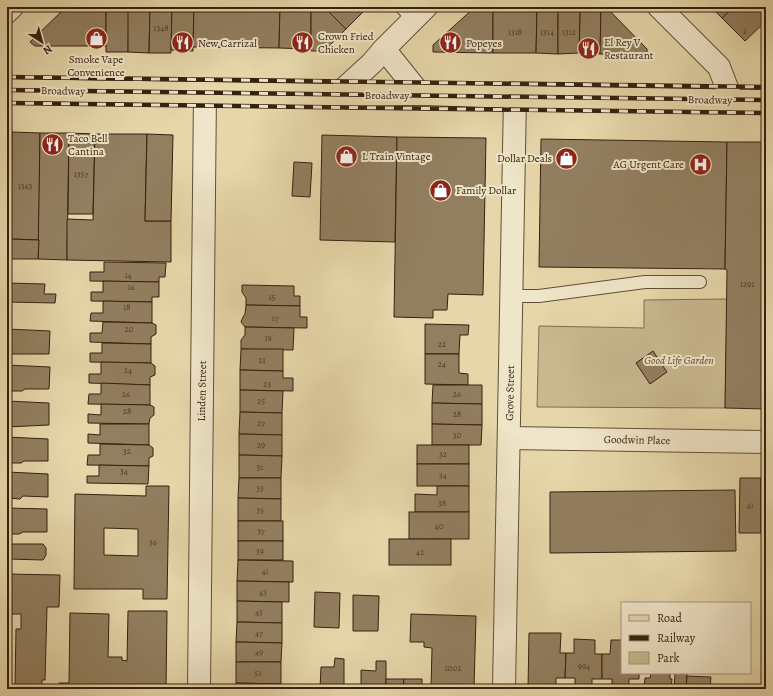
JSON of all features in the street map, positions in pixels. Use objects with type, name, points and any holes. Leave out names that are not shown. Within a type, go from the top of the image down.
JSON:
[{"type":"main road","name":"Broadway","points":[[7,90],[337,95],[420,94],[766,101]]},
{"type":"street","points":[[7,12],[12,7]]},
{"type":"street","points":[[659,7],[719,67],[732,100]]},
{"type":"street","points":[[337,95],[372,63],[413,11]]},
{"type":"street","points":[[384,49],[420,94]]},
{"type":"street","name":"Linden Street","points":[[199,689],[205,93]]},
{"type":"street","name":"Grove Street","points":[[504,689],[515,97]]},
{"type":"street","name":"Goodwin Place","points":[[509,438],[766,442]]},
{"type":"lane","points":[[512,296],[539,296],[645,282],[700,282]]},
{"type":"green space","name":"Good Life Garden","points":[[727,299],[725,408],[537,407],[539,326],[644,328],[644,300]]},
{"type":"building","points":[[66,7],[101,7],[106,12],[106,46],[35,46],[30,42]]},
{"type":"building","points":[[101,7],[129,7],[128,52],[106,52],[106,12]]},
{"type":"building","points":[[131,7],[150,7],[149,53],[128,52],[128,9]]},
{"type":"building","points":[[150,7],[172,7],[171,53],[149,53]]},
{"type":"building","points":[[172,7],[194,7],[193,51],[171,50]]},
{"type":"building","points":[[194,7],[280,7],[279,48],[193,47]]},
{"type":"building","points":[[280,7],[311,7],[311,49],[279,48]]},
{"type":"building","points":[[311,7],[324,7],[346,29],[324,51],[311,51]]},
{"type":"building","points":[[324,7],[368,7],[346,29]]},
{"type":"building","points":[[475,7],[493,7],[493,53],[433,52],[433,45]]},
{"type":"building","points":[[493,7],[537,7],[536,53],[493,53]]},
{"type":"building","points":[[576,7],[601,7],[600,54],[579,53],[580,11]]},
{"type":"building","points":[[601,7],[606,7],[647,49],[647,54],[600,54]]},
{"type":"building","points":[[711,7],[734,7],[722,18]]},
{"type":"building","points":[[734,7],[766,7],[766,21],[745,41],[722,18]]},
{"type":"building","points":[[537,11],[558,11],[558,54],[536,53]]},
{"type":"building","points":[[558,11],[580,11],[579,53],[558,54]]},
{"type":"building","points":[[7,132],[12,132],[11,239],[7,239]]},
{"type":"building","points":[[12,132],[40,133],[39,240],[11,239]]},
{"type":"building","points":[[40,133],[69,133],[67,260],[38,259]]},
{"type":"building","points":[[69,133],[95,134],[93,214],[68,214]]},
{"type":"building","points":[[95,134],[147,134],[145,221],[171,221],[171,262],[67,260],[67,219],[93,220]]},
{"type":"building","points":[[147,134],[173,135],[171,221],[145,221]]},
{"type":"building","points":[[322,135],[397,137],[395,242],[320,240]]},
{"type":"building","name":"Family Dollar","points":[[397,137],[486,138],[483,295],[448,294],[447,310],[433,310],[433,318],[394,317]]},
{"type":"building","points":[[541,139],[727,142],[725,269],[539,267]]},
{"type":"building","points":[[727,142],[766,142],[766,409],[725,408]]},
{"type":"building","points":[[294,162],[312,163],[310,197],[292,196]]},
{"type":"building","points":[[7,239],[39,240],[38,259],[7,259]]},
{"type":"building","points":[[104,262],[166,263],[165,277],[159,277],[159,282],[90,281],[90,272],[104,272]]},
{"type":"building","points":[[103,281],[159,282],[159,297],[152,297],[152,302],[91,301],[91,292],[103,292]]},
{"type":"building","points":[[7,283],[45,284],[44,294],[56,294],[55,303],[7,302]]},
{"type":"building","points":[[242,285],[294,286],[294,296],[300,296],[300,306],[246,305],[246,298],[242,292]]},
{"type":"building","points":[[103,301],[152,302],[152,323],[90,321],[91,313],[103,313]]},
{"type":"building","points":[[246,305],[300,306],[300,317],[307,317],[307,328],[245,327],[241,322],[245,314]]},
{"type":"building","points":[[103,322],[152,323],[156,325],[156,334],[151,337],[151,344],[90,342],[90,333],[102,333]]},
{"type":"building","points":[[425,324],[469,325],[468,335],[460,335],[459,354],[425,354]]},
{"type":"building","points":[[245,327],[294,328],[293,350],[241,349],[241,340],[245,335]]},
{"type":"building","points":[[7,329],[50,331],[49,354],[7,354]]},
{"type":"building","points":[[102,343],[151,344],[151,363],[90,362],[90,353],[102,353]]},
{"type":"building","points":[[241,349],[283,349],[283,371],[240,370]]},
{"type":"building","points":[[653,351],[667,372],[650,384],[636,363]]},
{"type":"building","points":[[425,354],[459,354],[459,373],[468,374],[468,385],[425,384]]},
{"type":"building","points":[[101,362],[151,363],[155,366],[155,375],[150,377],[150,385],[89,383],[89,374],[101,374]]},
{"type":"building","points":[[7,365],[50,367],[49,389],[7,391]]},
{"type":"building","points":[[240,370],[283,371],[283,378],[293,378],[293,391],[240,390]]},
{"type":"building","points":[[101,383],[150,385],[150,405],[88,404],[89,394],[101,394]]},
{"type":"building","points":[[433,385],[482,385],[482,404],[432,403]]},
{"type":"building","points":[[240,390],[283,391],[282,413],[240,412]]},
{"type":"building","points":[[7,401],[49,403],[49,425],[7,427]]},
{"type":"building","points":[[432,403],[482,404],[482,425],[432,424]]},
{"type":"building","points":[[101,404],[150,405],[154,407],[154,415],[150,418],[149,424],[88,423],[88,414],[101,415]]},
{"type":"building","points":[[240,412],[282,413],[282,435],[239,434]]},
{"type":"building","points":[[100,424],[149,424],[149,445],[88,443],[88,434],[100,435]]},
{"type":"building","points":[[432,424],[482,425],[481,445],[432,445]]},
{"type":"building","points":[[239,434],[282,435],[282,456],[239,455]]},
{"type":"building","points":[[7,437],[48,439],[48,461],[7,463]]},
{"type":"building","points":[[100,444],[149,445],[153,448],[153,456],[149,458],[149,466],[87,465],[88,455],[100,455]]},
{"type":"building","points":[[417,445],[469,445],[469,464],[417,464]]},
{"type":"building","points":[[239,455],[282,456],[281,478],[239,478]]},
{"type":"building","points":[[417,464],[469,464],[469,486],[417,486]]},
{"type":"building","points":[[99,465],[149,466],[148,484],[87,483],[87,476],[99,476]]},
{"type":"building","points":[[7,472],[48,474],[48,497],[23,496],[20,499],[7,498]]},
{"type":"building","points":[[239,478],[281,478],[281,499],[238,498]]},
{"type":"building","points":[[740,478],[761,478],[761,533],[739,533]]},
{"type":"building","points":[[761,478],[766,478],[766,533],[761,533]]},
{"type":"building","points":[[146,486],[169,486],[167,599],[143,599],[143,589],[74,589],[75,494],[146,496]],"holes":[[[104,528],[138,529],[138,556],[104,555]]]},
{"type":"building","points":[[437,486],[469,486],[469,512],[415,512],[415,494],[437,495]]},
{"type":"building","points":[[735,490],[736,551],[550,553],[550,492]]},
{"type":"building","points":[[238,498],[281,499],[281,521],[238,521]]},
{"type":"building","points":[[7,508],[47,509],[47,532],[7,534]]},
{"type":"building","points":[[409,512],[469,512],[469,539],[409,539]]},
{"type":"building","points":[[238,521],[283,521],[283,541],[238,541]]},
{"type":"building","points":[[389,539],[451,539],[451,565],[389,565]]},
{"type":"building","points":[[238,541],[283,541],[283,560],[238,560]]},
{"type":"building","points":[[7,544],[43,544],[46,548],[46,555],[43,560],[7,559]]},
{"type":"building","points":[[238,560],[293,561],[293,582],[237,581]]},
{"type":"building","points":[[7,574],[60,575],[59,607],[47,607],[45,680],[42,680],[42,688],[59,689],[7,689],[7,686],[15,686],[16,629],[21,629],[21,614],[7,614]]},
{"type":"building","points":[[237,581],[289,582],[289,602],[237,601]]},
{"type":"building","points":[[315,592],[340,593],[339,628],[314,627]]},
{"type":"building","points":[[353,595],[379,596],[378,631],[353,631]]},
{"type":"building","points":[[237,601],[282,602],[282,623],[237,622]]},
{"type":"building","points":[[128,611],[167,611],[166,689],[59,689],[59,683],[69,683],[70,613],[109,614],[108,657],[122,657],[122,660],[127,661]]},
{"type":"building","points":[[411,614],[476,616],[474,689],[431,689],[432,648],[424,647],[424,642],[410,642]]},
{"type":"building","points":[[237,622],[282,623],[282,643],[236,642]]},
{"type":"building","points":[[529,633],[561,633],[560,653],[566,653],[565,678],[556,678],[556,689],[528,689]]},
{"type":"building","points":[[574,639],[595,640],[595,654],[602,654],[602,679],[592,679],[592,689],[575,689],[575,678],[565,678],[566,653],[574,653]]},
{"type":"building","points":[[611,640],[621,640],[621,674],[639,674],[639,679],[629,679],[629,689],[612,689],[612,679],[602,679],[602,654],[610,654]]},
{"type":"building","points":[[236,642],[282,643],[281,662],[236,662]]},
{"type":"building","points":[[335,658],[344,659],[344,689],[320,689],[321,667],[334,667]]},
{"type":"building","points":[[376,661],[386,661],[386,689],[361,689],[361,670],[376,671]]},
{"type":"building","points":[[236,662],[281,662],[281,684],[236,683]]},
{"type":"building","points":[[651,674],[670,674],[670,679],[672,679],[671,689],[644,689],[645,678],[650,678]]},
{"type":"building","points":[[675,674],[687,674],[686,689],[674,689]]},
{"type":"building","points":[[687,676],[711,677],[710,689],[686,689]]},
{"type":"building","points":[[386,679],[404,679],[403,689],[386,689]]},
{"type":"building","points":[[404,679],[422,679],[422,689],[403,689]]},
{"type":"building","points":[[236,683],[281,684],[281,689],[236,689]]},
{"type":"railway","points":[[7,77],[766,87]]},
{"type":"railway","points":[[7,90],[766,100]]},
{"type":"railway","points":[[7,103],[766,113]]},
{"type":"place","name":"Smoke Vape Convenience","points":[[96,39]]},
{"type":"place","name":"Crown Fried Chicken","points":[[302,42]]},
{"type":"place","name":"New Carrizal","points":[[183,43]]},
{"type":"place","name":"Popeyes","points":[[450,43]]},
{"type":"place","name":"El Rey V Restaurant","points":[[589,48]]},
{"type":"place","name":"Taco Bell Cantina","points":[[53,144]]},
{"type":"place","name":"L Train Vintage","points":[[346,156]]},
{"type":"place","name":"Dollar Deals","points":[[567,158]]},
{"type":"place","name":"AG Urgent Care","points":[[700,164]]},
{"type":"place","name":"Family Dollar","points":[[440,190]]}]
